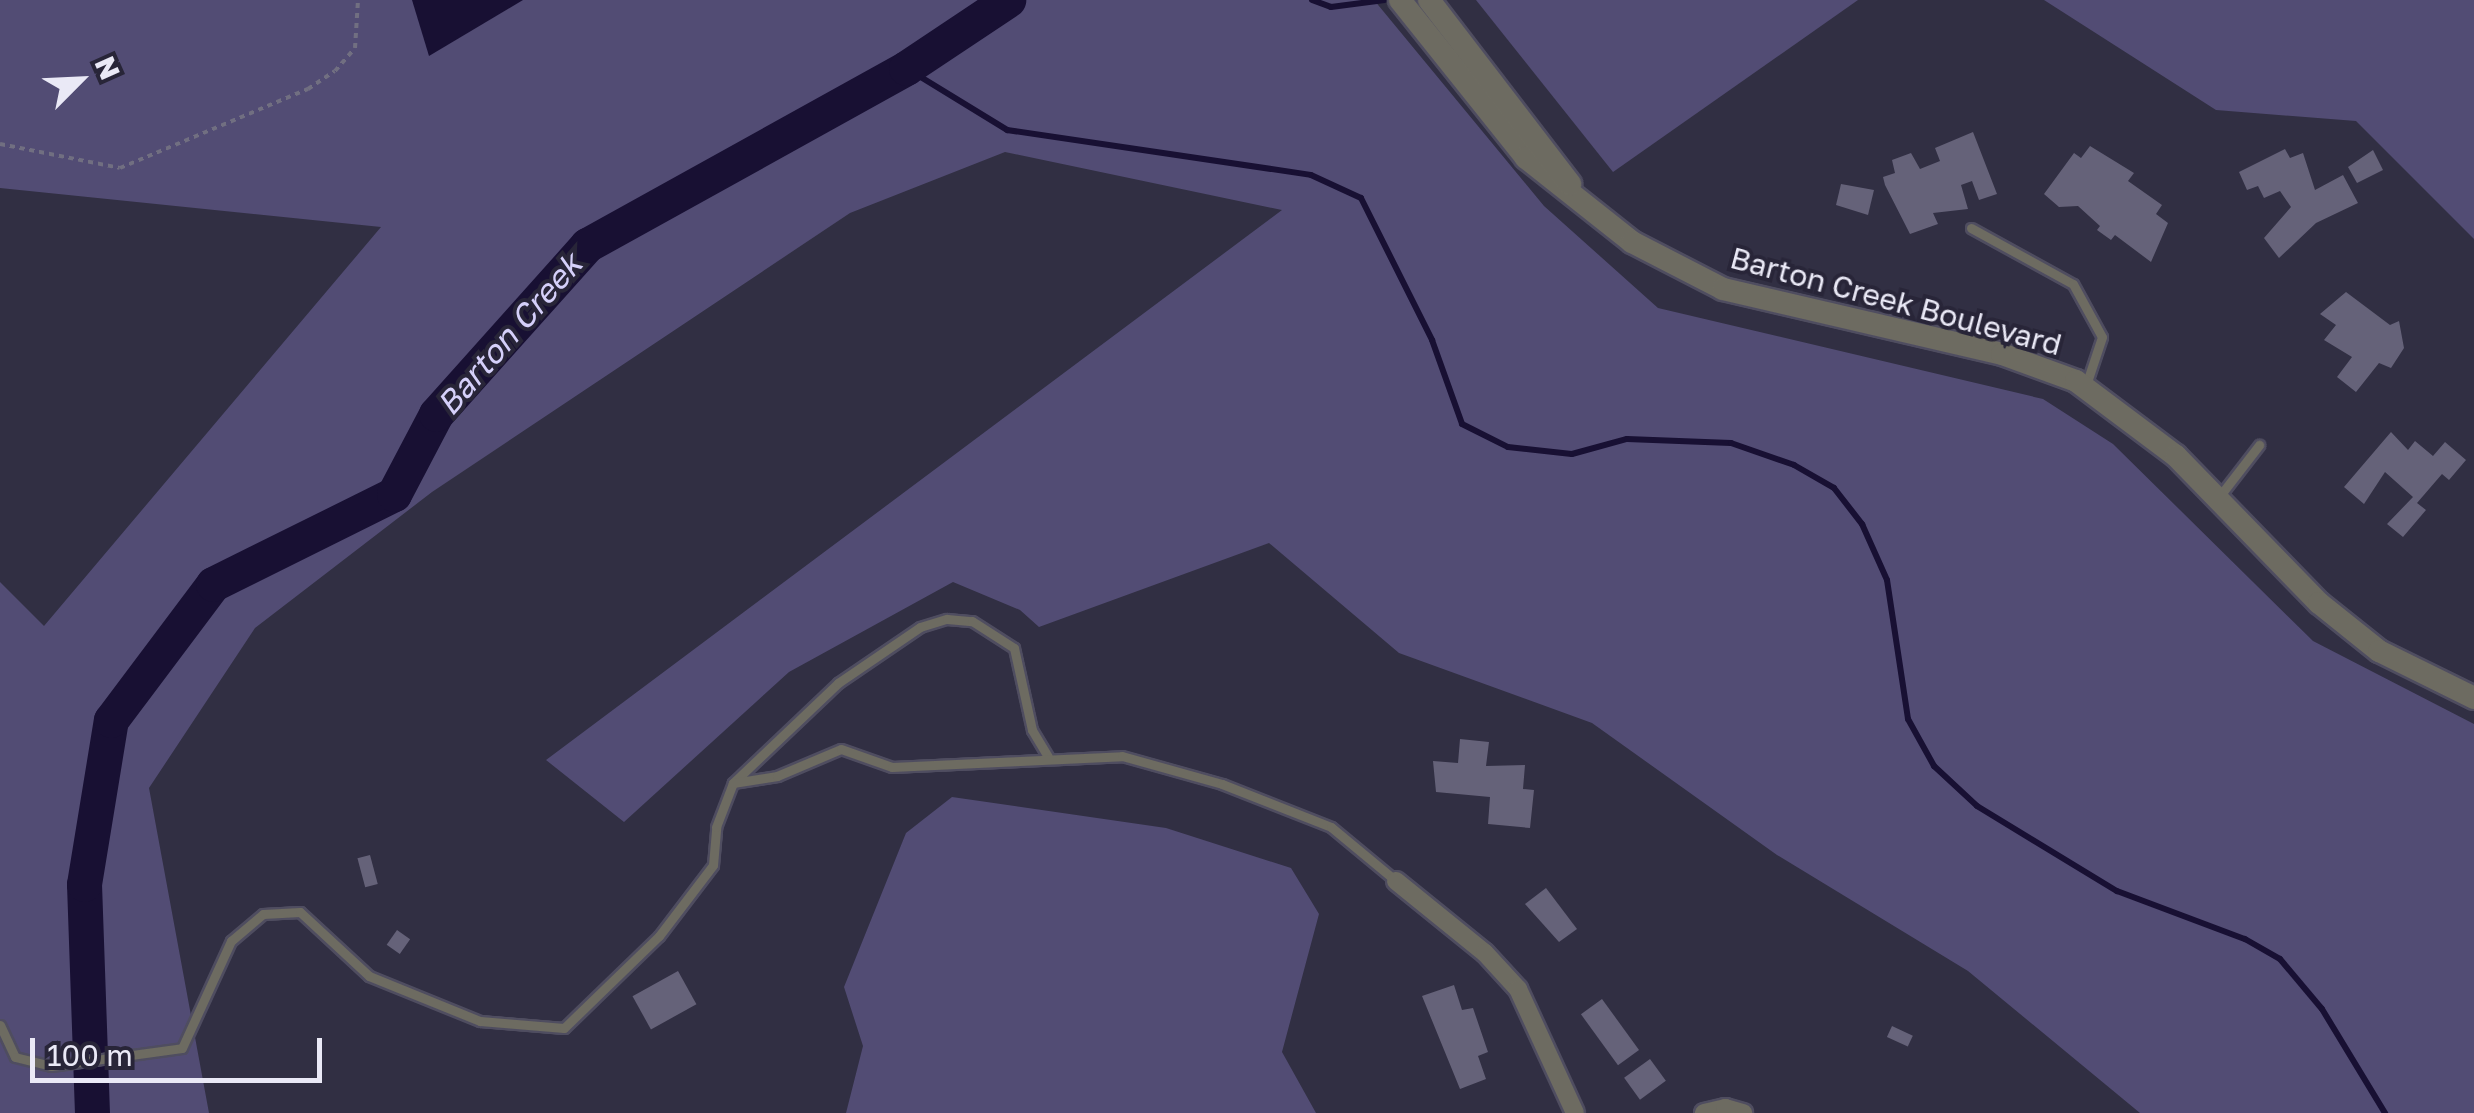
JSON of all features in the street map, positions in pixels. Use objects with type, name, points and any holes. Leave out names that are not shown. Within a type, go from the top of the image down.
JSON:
[{"type":"street","name":"Barton Creek Boulevard","points":[[1400,0],[1575,192],[1632,242],[1723,289],[2002,354],[2085,387],[2148,432],[2219,497],[2319,602],[2378,651],[2474,698]]},
{"type":"street","name":"Barton Creek Boulevard","points":[[1429,0],[1536,151]]},
{"type":"street","points":[[1396,880],[1486,952],[1518,989],[1575,1113]]},
{"type":"street","points":[[1704,1113],[1725,1108],[1744,1113]]},
{"type":"lane","points":[[1971,228],[2073,284],[2098,318],[2100,353],[2085,387]]},
{"type":"lane","points":[[2219,497],[2260,445]]},
{"type":"lane","points":[[0,1025],[15,1057],[51,1066],[182,1048],[232,941],[264,914],[300,912],[369,976],[480,1022],[564,1028],[659,936],[713,865],[716,827],[733,783],[754,756],[838,683],[920,627],[948,619],[972,621],[1014,648],[1032,730],[1048,757]]},
{"type":"lane","points":[[733,783],[777,776],[841,748],[892,767],[1122,756],[1222,784],[1331,827],[1396,880]]},
{"type":"path","points":[[0,144],[120,168],[308,89],[335,71],[355,48],[358,0]]},
{"type":"shaded area","points":[[0,0],[1374,0],[1544,206],[1658,308],[2043,399],[2113,444],[2313,641],[2474,724],[2474,1113],[2140,1113],[1968,971],[1777,855],[1592,723],[1399,653],[1269,543],[1039,627],[1020,610],[953,582],[789,672],[624,822],[546,760],[1282,210],[1005,152],[850,213],[432,492],[255,628],[149,788],[209,1113],[0,1113],[0,582],[44,626],[381,227],[0,188]]},
{"type":"shaded area","points":[[412,0],[523,0],[429,56]]},
{"type":"shaded area","points":[[1476,0],[1858,0],[1613,172]]},
{"type":"shaded area","points":[[2044,0],[2474,0],[2474,239],[2356,121],[2216,110]]},
{"type":"shaded area","points":[[952,797],[1166,828],[1291,868],[1319,914],[1282,1052],[1316,1113],[846,1113],[863,1046],[844,987],[906,833]]},
{"type":"building","points":[[1973,132],[1997,194],[1979,200],[1972,181],[1961,185],[1968,209],[1933,213],[1938,224],[1910,234],[1883,177],[1895,173],[1892,160],[1911,153],[1920,169],[1940,161],[1935,148]]},
{"type":"building","points":[[2090,146],[2134,173],[2128,181],[2162,205],[2156,214],[2168,223],[2151,262],[2115,235],[2111,240],[2097,230],[2100,226],[2078,206],[2059,207],[2044,194],[2074,153],[2081,158]]},
{"type":"building","points":[[2285,149],[2290,158],[2303,153],[2315,190],[2343,175],[2358,203],[2316,223],[2279,258],[2264,238],[2291,207],[2280,191],[2264,198],[2258,186],[2247,190],[2239,172]]},
{"type":"building","points":[[2373,150],[2383,170],[2357,183],[2348,167]]},
{"type":"building","points":[[1841,184],[1874,190],[1868,215],[1836,205]]},
{"type":"building","points":[[2346,292],[2390,325],[2399,321],[2404,348],[2391,368],[2379,363],[2356,392],[2337,377],[2352,357],[2324,340],[2336,325],[2320,314]]},
{"type":"building","points":[[2391,432],[2408,450],[2415,441],[2433,456],[2445,442],[2466,460],[2449,480],[2442,474],[2417,503],[2426,510],[2403,537],[2387,524],[2413,497],[2385,472],[2364,504],[2344,487]]},
{"type":"building","points":[[1460,739],[1489,742],[1486,766],[1525,765],[1523,789],[1534,790],[1530,828],[1488,824],[1490,797],[1436,792],[1433,761],[1458,763]]},
{"type":"building","points":[[370,855],[378,884],[365,887],[357,858]]},
{"type":"building","points":[[1546,888],[1577,929],[1559,942],[1525,904]]},
{"type":"building","points":[[397,930],[410,939],[400,954],[387,945]]},
{"type":"building","points":[[678,971],[696,1004],[651,1029],[633,996]]},
{"type":"building","points":[[1454,985],[1462,1010],[1473,1008],[1488,1052],[1478,1056],[1486,1079],[1460,1089],[1422,996]]},
{"type":"building","points":[[1602,999],[1639,1050],[1618,1065],[1581,1014]]},
{"type":"building","points":[[1892,1026],[1913,1036],[1908,1047],[1887,1037]]},
{"type":"building","points":[[1650,1059],[1666,1081],[1640,1100],[1624,1078]]},
{"type":"waterway","name":"Barton Creek","points":[[92,1113],[84,884],[111,720],[213,584],[394,494],[436,414],[587,245],[906,68],[1008,0]]},
{"type":"waterway","points":[[1312,0],[1331,7],[1385,0]]},
{"type":"waterway","points":[[906,68],[1007,130],[1311,175],[1361,198],[1432,340],[1462,424],[1508,447],[1572,454],[1627,439],[1731,443],[1794,465],[1834,488],[1862,524],[1887,580],[1908,719],[1934,766],[1977,806],[2117,891],[2245,939],[2280,959],[2322,1009],[2385,1113]]}]
